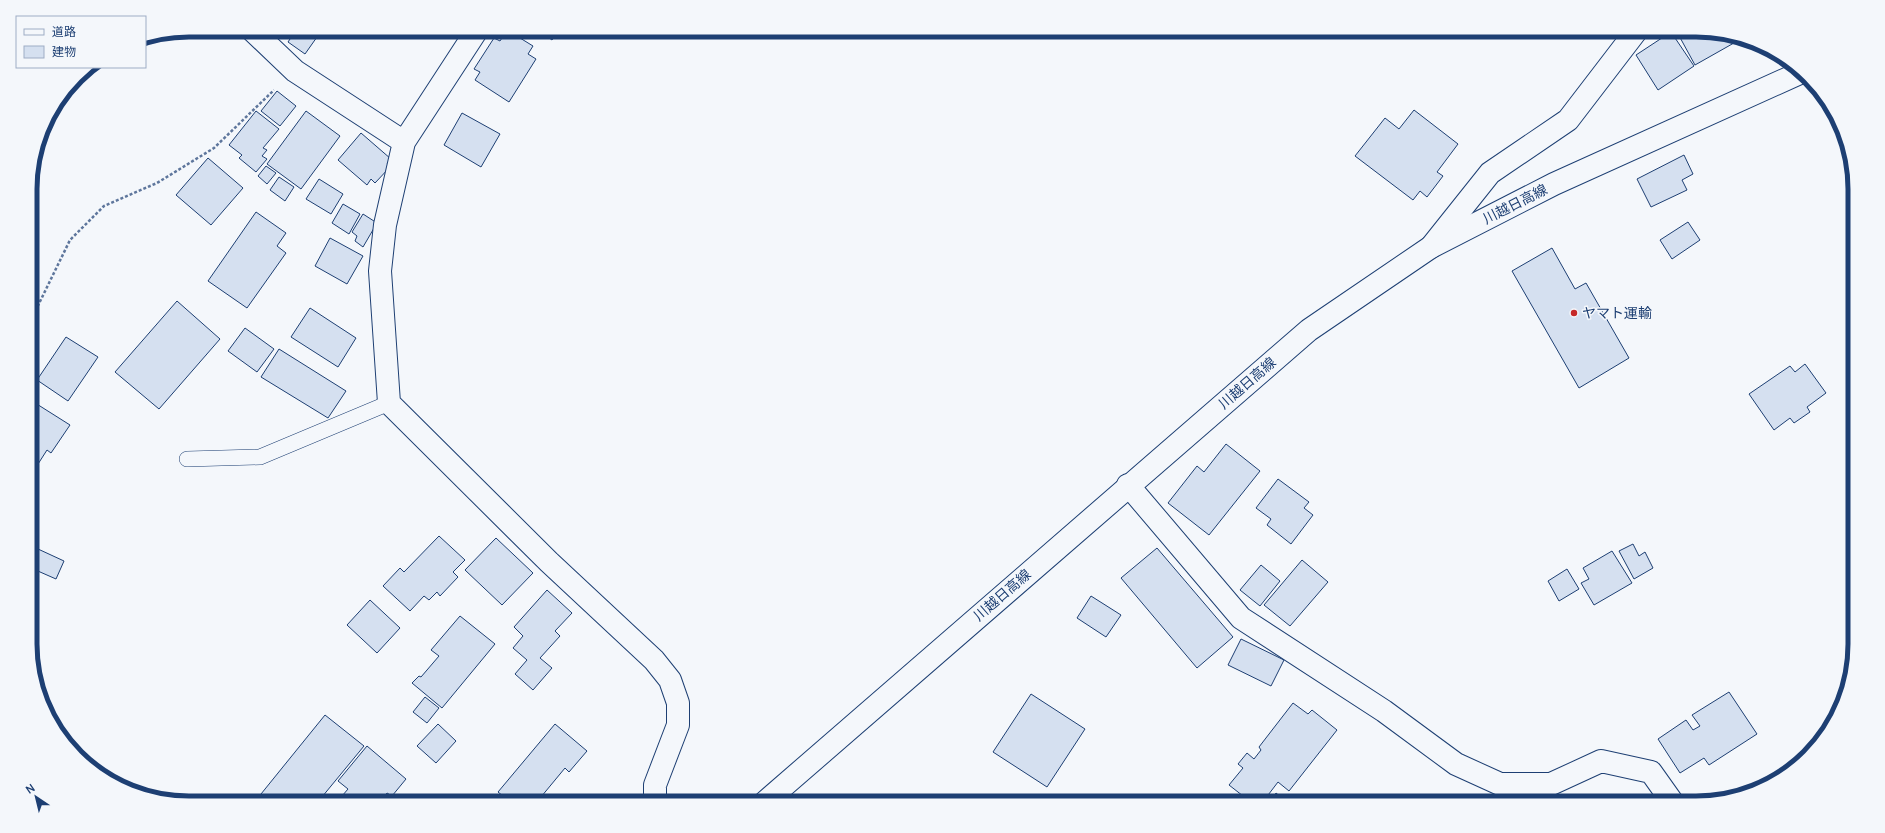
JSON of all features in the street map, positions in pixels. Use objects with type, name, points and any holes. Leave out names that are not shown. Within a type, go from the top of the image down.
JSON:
[{"type":"street","points":[[259,37],[295,71],[404,142]]},
{"type":"street","points":[[472,37],[404,142],[385,225],[380,271],[389,403],[549,562],[654,660],[670,680],[678,703],[678,725],[655,785],[655,796]]},
{"type":"street","points":[[1431,247],[1490,173],[1568,120],[1632,37]]},
{"type":"street","name":"川越日高線","points":[[772,796],[1128,485],[1309,330],[1431,247],[1554,184],[1796,75]]},
{"type":"street","points":[[1128,485],[1241,618],[1384,712],[1456,764],[1500,784],[1551,784],[1601,761],[1651,772],[1667,796]]},
{"type":"lane","points":[[186,459],[260,457],[389,403]]},
{"type":"path","points":[[37,308],[70,240],[104,206],[157,183],[214,148],[295,71]]},
{"type":"building","points":[[291,37],[317,37],[305,54],[288,42]]},
{"type":"building","points":[[503,37],[518,37],[533,46],[528,54],[536,59],[509,102],[475,80],[480,72],[474,69],[494,38],[500,41]]},
{"type":"building","points":[[1663,37],[1674,37],[1694,66],[1658,90],[1636,55]]},
{"type":"building","points":[[1680,37],[1706,37],[1735,42],[1695,65]]},
{"type":"building","points":[[277,91],[296,106],[280,126],[261,111]]},
{"type":"building","points":[[1414,110],[1458,144],[1437,172],[1443,176],[1427,197],[1420,191],[1413,200],[1355,156],[1385,118],[1399,129]]},
{"type":"building","points":[[256,111],[279,129],[263,148],[267,150],[262,156],[267,159],[256,172],[239,158],[242,155],[229,145]]},
{"type":"building","points":[[306,111],[340,136],[301,189],[267,164]]},
{"type":"building","points":[[462,113],[500,134],[481,167],[444,145]]},
{"type":"building","points":[[361,133],[391,159],[387,164],[390,167],[375,183],[371,179],[367,185],[338,160]]},
{"type":"building","points":[[1684,155],[1693,174],[1682,180],[1687,190],[1651,207],[1637,179]]},
{"type":"building","points":[[208,158],[243,188],[211,225],[176,195]]},
{"type":"building","points":[[266,166],[276,173],[267,184],[258,176]]},
{"type":"building","points":[[279,177],[294,187],[285,201],[270,190]]},
{"type":"building","points":[[319,179],[343,194],[331,214],[306,199]]},
{"type":"building","points":[[343,204],[360,214],[349,234],[332,223]]},
{"type":"building","points":[[256,212],[286,233],[277,246],[286,253],[247,308],[208,281]]},
{"type":"building","points":[[363,214],[377,223],[363,247],[355,241],[357,236],[352,232]]},
{"type":"building","points":[[1688,222],[1700,240],[1672,259],[1660,240]]},
{"type":"building","points":[[330,238],[363,256],[347,284],[315,266]]},
{"type":"building","points":[[1552,248],[1575,289],[1586,283],[1629,358],[1579,388],[1512,271]]},
{"type":"building","points":[[177,301],[220,339],[159,409],[115,372]]},
{"type":"building","points":[[310,308],[356,338],[338,367],[291,337]]},
{"type":"building","points":[[245,328],[274,349],[257,372],[228,351]]},
{"type":"building","points":[[66,337],[98,357],[68,401],[37,380]]},
{"type":"building","points":[[279,349],[346,391],[328,418],[261,377]]},
{"type":"building","points":[[1805,364],[1826,393],[1807,407],[1810,412],[1794,423],[1790,418],[1774,430],[1749,394],[1790,366],[1795,372]]},
{"type":"building","points":[[37,404],[70,425],[51,453],[47,450],[37,466]]},
{"type":"building","points":[[1226,444],[1260,471],[1209,535],[1168,503],[1197,466],[1204,472]]},
{"type":"building","points":[[1278,479],[1309,502],[1304,508],[1313,515],[1291,544],[1267,525],[1271,519],[1256,508]]},
{"type":"building","points":[[439,536],[465,560],[453,572],[458,577],[440,596],[437,592],[429,600],[424,596],[410,611],[383,586],[400,568],[404,572]]},
{"type":"building","points":[[496,538],[533,573],[502,605],[465,570]]},
{"type":"building","points":[[1633,544],[1639,556],[1645,552],[1653,568],[1634,579],[1619,551]]},
{"type":"building","points":[[1157,548],[1233,637],[1197,668],[1121,578]]},
{"type":"building","points":[[38,549],[64,561],[56,579],[37,571]]},
{"type":"building","points":[[1612,551],[1632,583],[1594,605],[1581,583],[1589,579],[1583,568]]},
{"type":"building","points":[[1302,560],[1328,582],[1290,626],[1264,605]]},
{"type":"building","points":[[1261,565],[1280,581],[1260,606],[1240,590]]},
{"type":"building","points":[[1567,569],[1579,589],[1559,601],[1548,581]]},
{"type":"building","points":[[547,590],[572,613],[555,631],[560,636],[540,658],[552,668],[533,690],[515,674],[527,660],[513,648],[523,636],[514,627]]},
{"type":"building","points":[[1091,596],[1121,615],[1106,637],[1077,618]]},
{"type":"building","points":[[370,600],[400,628],[377,653],[347,625]]},
{"type":"building","points":[[460,616],[495,644],[442,708],[412,683],[419,676],[421,677],[439,656],[431,650]]},
{"type":"building","points":[[1241,639],[1284,660],[1271,686],[1228,665]]},
{"type":"building","points":[[1729,692],[1757,734],[1709,765],[1704,758],[1680,773],[1658,739],[1686,720],[1693,730],[1700,726],[1692,715]]},
{"type":"building","points":[[1031,694],[1085,729],[1047,787],[993,752]]},
{"type":"building","points":[[425,697],[439,708],[427,723],[413,712]]},
{"type":"building","points":[[1293,703],[1308,714],[1312,710],[1337,730],[1289,791],[1278,782],[1267,796],[1243,796],[1229,785],[1243,768],[1238,764],[1247,753],[1254,759],[1261,750],[1259,747]]},
{"type":"building","points":[[325,715],[364,746],[323,796],[263,796],[261,794]]},
{"type":"building","points":[[438,724],[456,741],[436,763],[417,746]]},
{"type":"building","points":[[555,724],[587,751],[569,772],[565,768],[542,796],[503,796],[498,792]]},
{"type":"building","points":[[367,746],[406,779],[392,796],[387,793],[385,796],[342,796],[348,789],[338,781]]},
{"type":"place","name":"ヤマト運輸","points":[[1574,313]]}]
